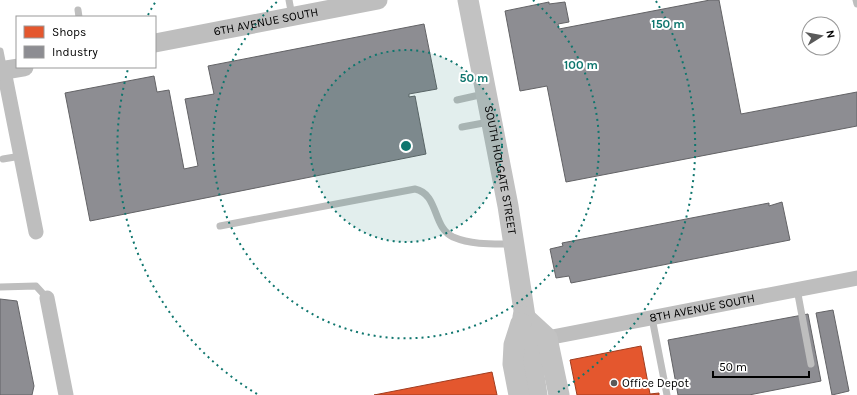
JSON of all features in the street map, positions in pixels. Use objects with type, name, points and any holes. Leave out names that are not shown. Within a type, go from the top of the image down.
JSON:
[{"type":"main road","name":"SOUTH HOLGATE STREET","points":[[468,0],[508,206],[523,316],[537,395]]},
{"type":"main road","name":"SOUTH HOLGATE STREET","points":[[519,395],[513,364],[514,345],[523,316]]},
{"type":"main road","points":[[523,316],[547,338],[559,395]]},
{"type":"street","name":"6TH AVENUE SOUTH","points":[[156,43],[290,8],[366,1]]},
{"type":"street","points":[[18,68],[2,71],[36,232]]},
{"type":"street","name":"8TH AVENUE SOUTH","points":[[547,338],[857,278]]},
{"type":"street","points":[[47,298],[66,395]]},
{"type":"lane","points":[[856,0],[857,4]]},
{"type":"lane","points":[[0,51],[2,71]]},
{"type":"lane","points":[[457,100],[486,93]]},
{"type":"lane","points":[[462,128],[491,121]]},
{"type":"lane","points":[[3,159],[21,156]]},
{"type":"lane","points":[[220,226],[415,189],[423,190],[429,197],[442,229],[453,237],[475,244],[513,244]]},
{"type":"lane","points":[[0,287],[36,286],[47,298]]},
{"type":"lane","points":[[797,289],[811,364]]},
{"type":"lane","points":[[652,318],[667,395]]},
{"type":"building: Shops","points":[[641,346],[650,394],[659,393],[659,395],[577,395],[570,360]]},
{"type":"building: Shops","points":[[492,372],[497,395],[374,395]]},
{"type":"building: Industry","points":[[710,0],[719,0],[741,114],[857,92],[857,126],[566,182],[547,86],[520,91],[505,11],[549,2],[549,4],[565,2],[569,22],[558,24],[559,29]]},
{"type":"building: Industry","points":[[424,24],[437,89],[409,94],[409,97],[415,96],[426,154],[90,221],[65,93],[154,76],[157,92],[169,90],[184,169],[198,166],[185,99],[214,94],[208,66]]},
{"type":"building: Industry","points":[[782,202],[790,240],[571,283],[569,276],[556,278],[550,249],[563,246],[562,243],[769,203],[769,206]]},
{"type":"building: Industry","points":[[0,299],[17,301],[34,386],[32,395],[0,395]]},
{"type":"building: Industry","points":[[833,310],[849,391],[832,395],[816,313]]},
{"type":"building: Industry","points":[[808,314],[821,381],[749,395],[678,395],[668,340]]},
{"type":"place","name":"Office Depot","points":[[614,383]]}]
